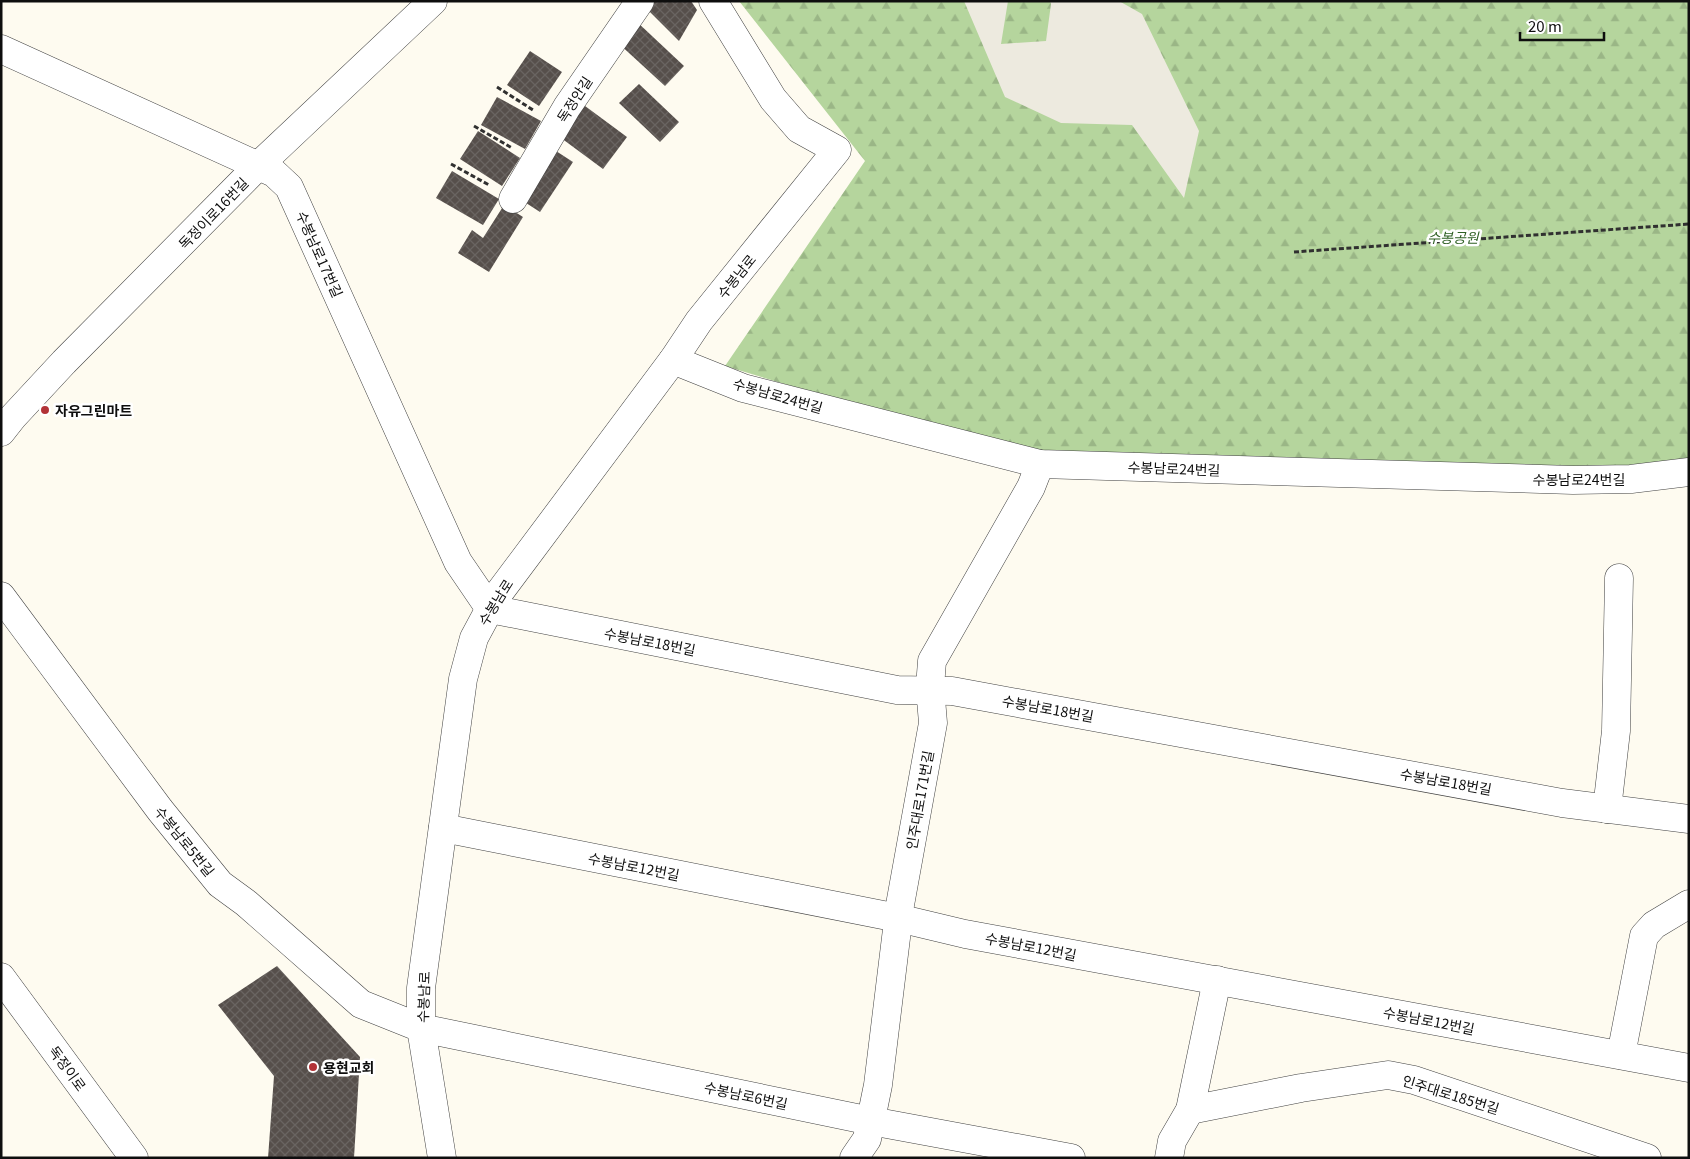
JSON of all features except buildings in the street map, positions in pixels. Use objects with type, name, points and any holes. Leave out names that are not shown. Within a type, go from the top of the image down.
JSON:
[{"type":"street","name":"독정이로16번길","points":[[1,432],[64,362],[258,166],[432,1]]},
{"type":"street","name":"독정안길","points":[[513,199],[567,107],[640,1]]},
{"type":"street","name":"수봉남로","points":[[442,1158],[421,1028],[421,988],[463,679],[474,638],[496,597],[700,321],[837,150],[798,129],[773,99],[713,1]]},
{"type":"street","name":"수봉남로17번길","points":[[1,49],[274,173],[289,187],[458,562],[490,609]]},
{"type":"street","name":"수봉남로24번길","points":[[673,360],[743,388],[1040,464],[1573,480],[1631,479],[1689,472]]},
{"type":"street","name":"인주대로171번길","points":[[854,1158],[867,1139],[878,1085],[898,918],[932,723],[930,691],[932,661],[1031,487],[1040,464]]},
{"type":"street","points":[[1607,809],[1616,731],[1619,578]]},
{"type":"street","name":"수봉남로5번길","points":[[1,596],[160,810],[220,884],[246,903],[361,1004],[421,1028]]},
{"type":"street","name":"수봉남로18번길","points":[[490,609],[897,690],[952,691],[1552,801],[1689,819]]},
{"type":"street","name":"수봉남로12번길","points":[[442,828],[898,918],[965,934],[1689,1068]]},
{"type":"street","points":[[1621,1055],[1644,936],[1654,926],[1689,904]]},
{"type":"street","name":"독정이로","points":[[1,977],[134,1158]]},
{"type":"street","points":[[1169,1158],[1172,1141],[1190,1110],[1216,980]]},
{"type":"street","name":"수봉남로6번길","points":[[421,1028],[871,1121],[1071,1158]]},
{"type":"street","name":"인주대로185번길","points":[[1190,1110],[1302,1088],[1388,1076],[1414,1080],[1647,1158]]},
{"type":"path","points":[[497,87],[557,125]]},
{"type":"path","points":[[474,126],[536,161]]},
{"type":"path","points":[[450,164],[513,199]]},
{"type":"path","points":[[1294,252],[1689,224]]},
{"type":"green space","name":"수봉공원","points":[[739,1],[1689,1],[1689,468],[1040,461],[725,366],[865,161]]},
{"type":"shaded area","points":[[964,1],[1008,1],[1001,44],[1046,41],[1050,1],[1119,1],[1142,14],[1199,131],[1184,198],[1132,125],[1061,123],[1005,97]]},
{"type":"place","name":"자유그린마트","points":[[45,410]]},
{"type":"place","name":"용현교회","points":[[313,1067]]}]
